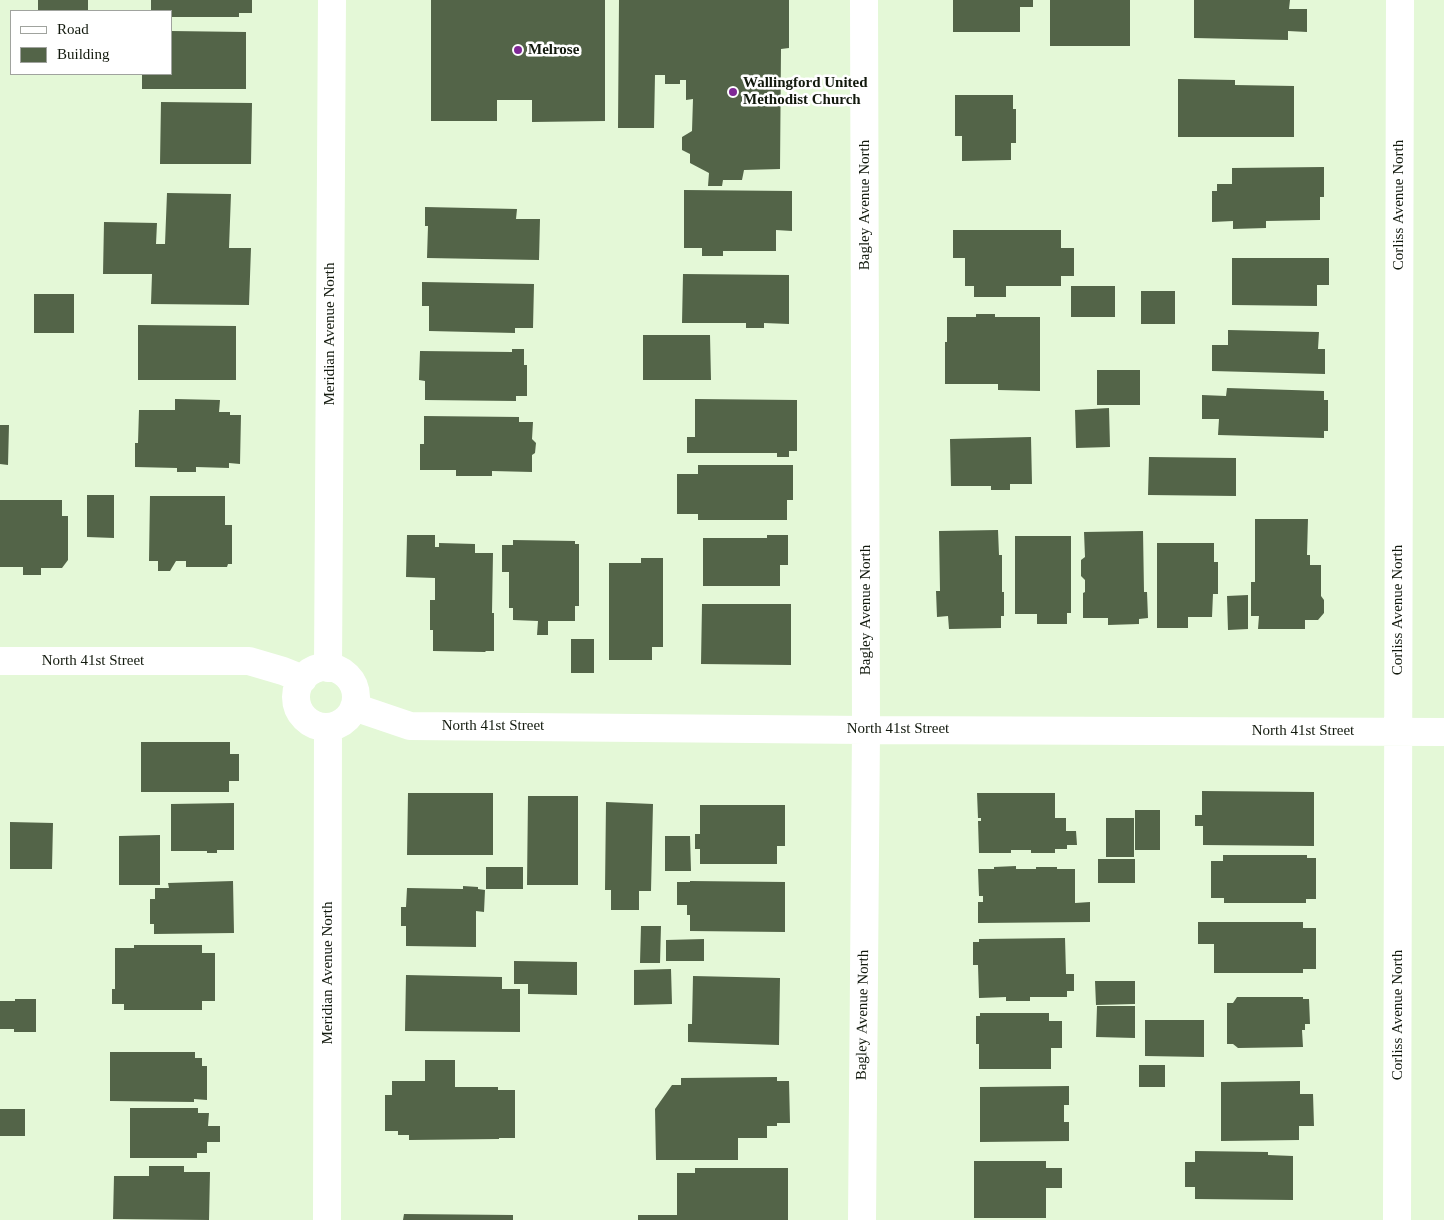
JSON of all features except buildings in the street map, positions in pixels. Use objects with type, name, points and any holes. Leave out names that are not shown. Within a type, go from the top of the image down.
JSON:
[{"type":"street","name":"Meridian Avenue North","points":[[328,668],[332,0]]},
{"type":"street","name":"Bagley Avenue North","points":[[862,1220],[866,730],[864,0]]},
{"type":"street","name":"Corliss Avenue North","points":[[1397,1220],[1400,0]]},
{"type":"street","name":"North 41st Street","points":[[0,661],[249,661],[303,679]]},
{"type":"street","points":[[328,668],[344,673],[351,680],[356,699],[348,718],[341,724],[322,727],[313,724],[305,718],[299,710],[296,700],[297,691],[303,679],[316,669],[328,668]]},
{"type":"street","name":"North 41st Street","points":[[354,707],[410,726],[1444,732]]},
{"type":"street","name":"Meridian Avenue North","points":[[327,1220],[328,727]]},
{"type":"place","name":"Melrose","points":[[518,50]]},
{"type":"place","name":"Wallingford United Methodist Church","points":[[733,92]]}]
